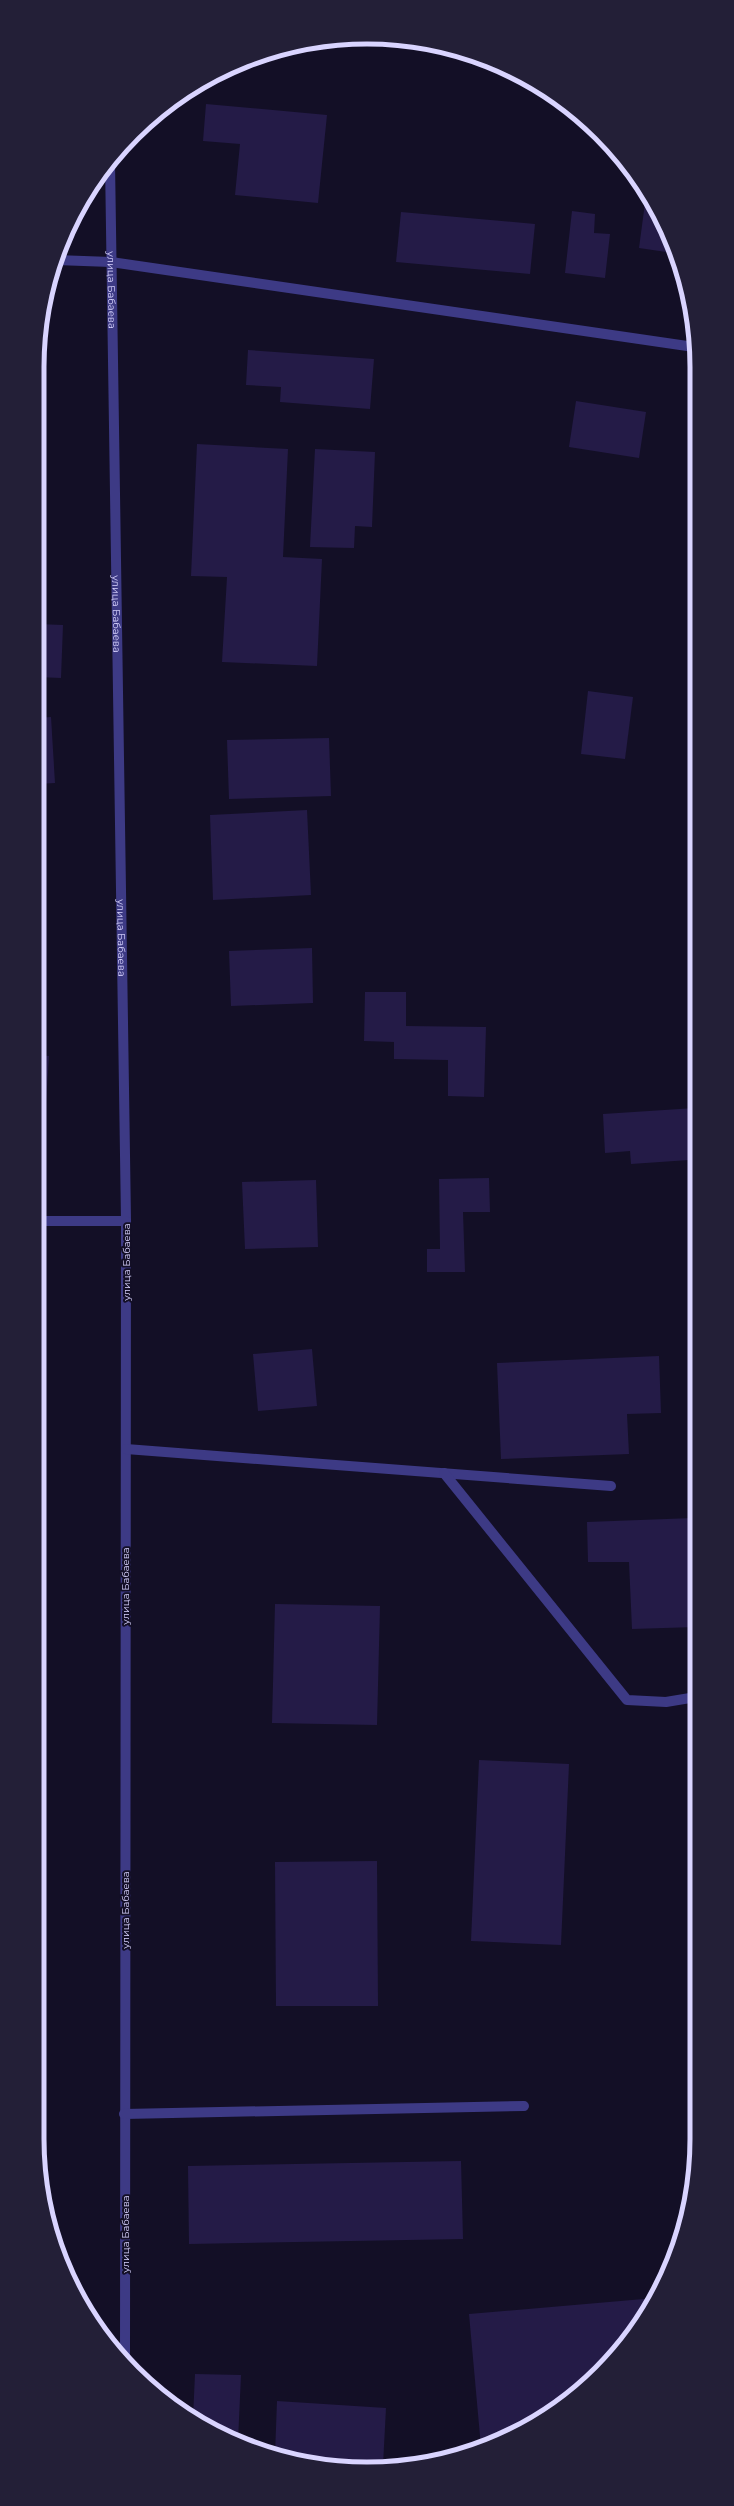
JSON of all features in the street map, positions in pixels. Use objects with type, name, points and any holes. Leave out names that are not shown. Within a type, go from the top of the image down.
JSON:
[{"type":"street","name":"улица Бабаева","points":[[110,171],[110,262],[126,1220],[125,2353]]},
{"type":"street","points":[[62,260],[110,262],[689,346]]},
{"type":"street","points":[[44,1221],[126,1220]]},
{"type":"street","points":[[126,1449],[611,1486]]},
{"type":"street","points":[[444,1473],[627,1700],[666,1702],[690,1698]]},
{"type":"street","points":[[124,2114],[524,2106]]},
{"type":"building","points":[[206,104],[327,115],[318,203],[235,195],[240,144],[203,141]]},
{"type":"building","points":[[645,203],[657,224],[669,252],[639,248]]},
{"type":"building","points":[[572,211],[595,214],[594,233],[610,234],[605,278],[565,273]]},
{"type":"building","points":[[401,212],[535,224],[530,274],[396,262]]},
{"type":"building","points":[[248,350],[374,359],[370,409],[280,402],[281,387],[246,385]]},
{"type":"building","points":[[576,401],[646,412],[639,458],[569,447]]},
{"type":"building","points":[[197,444],[288,449],[283,557],[322,559],[317,666],[222,662],[227,577],[191,576]]},
{"type":"building","points":[[315,449],[375,452],[372,527],[355,526],[354,548],[310,547]]},
{"type":"building","points":[[44,624],[63,625],[61,678],[44,677]]},
{"type":"building","points":[[588,691],[633,697],[625,759],[581,754]]},
{"type":"building","points":[[51,717],[55,783],[44,784],[44,718]]},
{"type":"building","points":[[329,738],[331,796],[229,799],[227,740]]},
{"type":"building","points":[[307,810],[311,895],[213,900],[210,815]]},
{"type":"building","points":[[312,948],[313,1003],[231,1006],[229,951]]},
{"type":"building","points":[[365,992],[406,992],[406,1026],[486,1027],[484,1097],[448,1096],[448,1060],[394,1059],[394,1042],[364,1041]]},
{"type":"building","points":[[44,1056],[49,1056],[44,1134]]},
{"type":"building","points":[[690,1108],[690,1174],[689,1160],[631,1164],[630,1151],[605,1153],[603,1114]]},
{"type":"building","points":[[489,1178],[490,1212],[463,1212],[465,1272],[427,1272],[427,1249],[440,1249],[439,1179]]},
{"type":"building","points":[[316,1180],[318,1247],[245,1249],[242,1182]]},
{"type":"building","points":[[312,1349],[317,1406],[258,1411],[253,1354]]},
{"type":"building","points":[[659,1356],[661,1413],[627,1414],[629,1454],[501,1459],[497,1363]]},
{"type":"building","points":[[690,1518],[690,1627],[632,1629],[629,1562],[588,1562],[587,1522]]},
{"type":"building","points":[[275,1604],[380,1606],[377,1725],[272,1723]]},
{"type":"building","points":[[479,1760],[569,1764],[561,1945],[471,1941]]},
{"type":"building","points":[[377,1861],[378,2006],[276,2006],[275,1862]]},
{"type":"building","points":[[461,2161],[463,2239],[189,2244],[188,2166]]},
{"type":"building","points":[[648,2299],[636,2318],[610,2352],[580,2382],[546,2408],[528,2419],[510,2429],[480,2441],[469,2314]]},
{"type":"building","points":[[195,2374],[241,2375],[238,2435],[224,2429],[193,2411]]},
{"type":"building","points":[[277,2401],[386,2408],[383,2461],[367,2462],[325,2459],[304,2456],[275,2449]]}]
